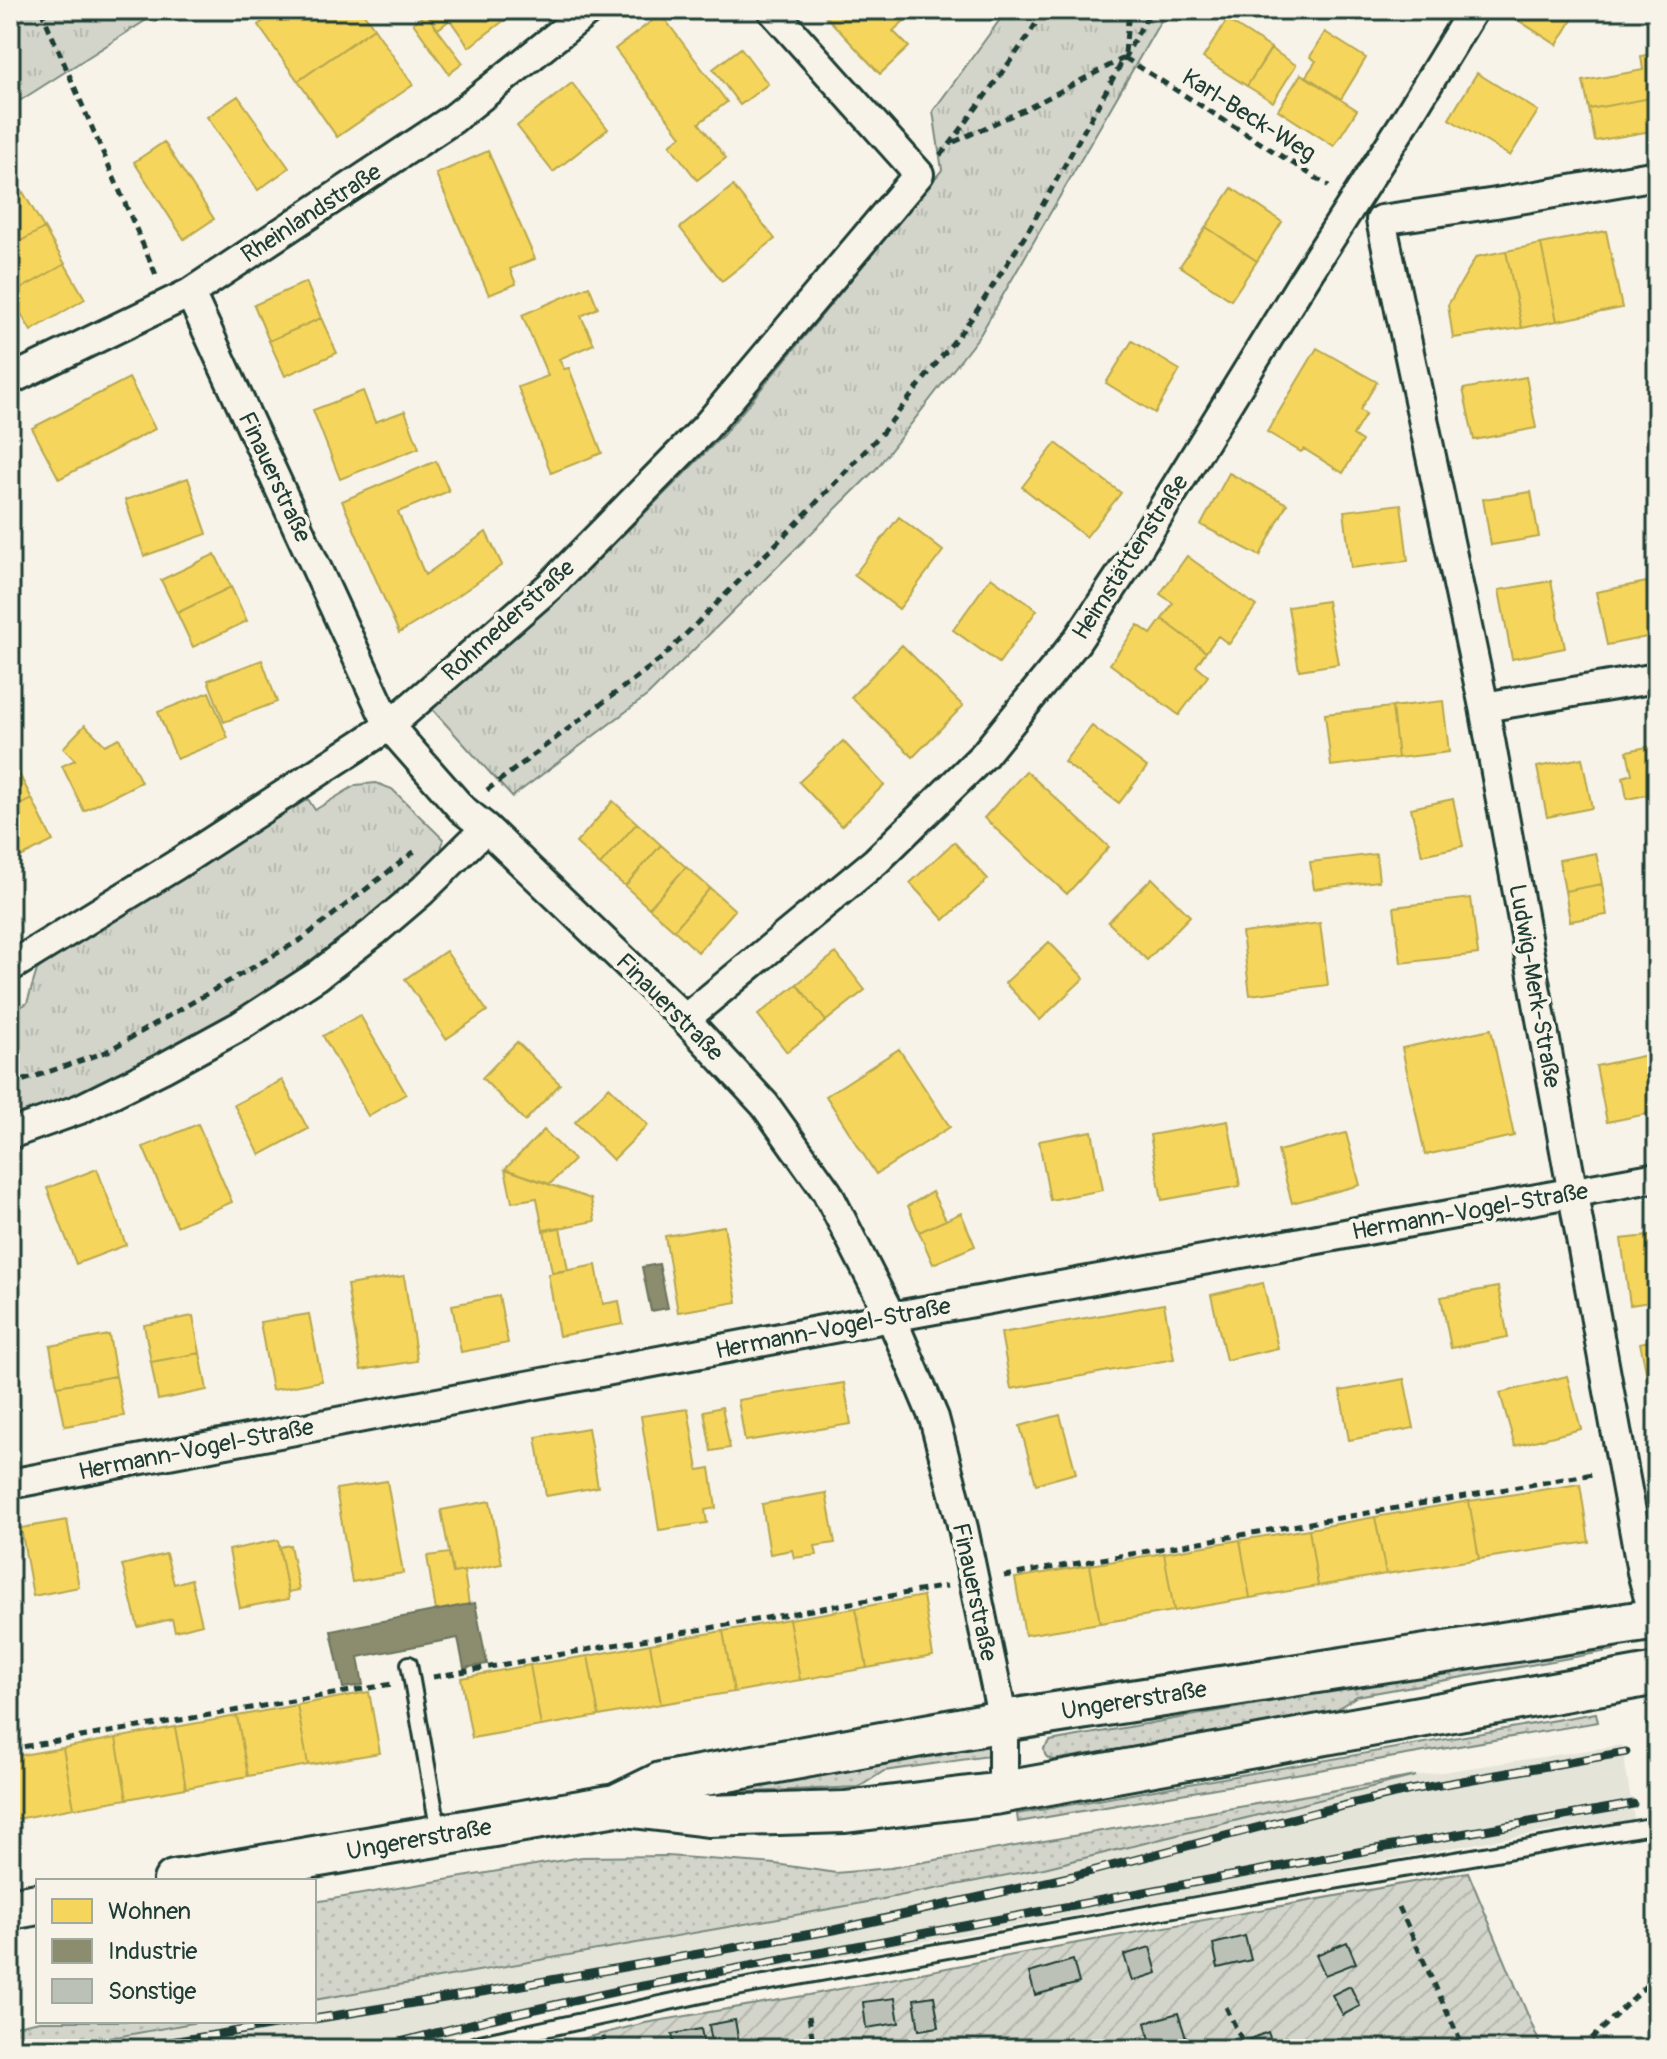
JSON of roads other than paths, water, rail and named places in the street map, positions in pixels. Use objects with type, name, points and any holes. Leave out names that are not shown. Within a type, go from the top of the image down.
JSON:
[{"type":"main road","name":"Ungererstraße","points":[[186,1879],[616,1805],[661,1783],[1003,1721],[1656,1622]]},
{"type":"main road","name":"Ungererstraße","points":[[616,1805],[708,1816],[845,1812],[1003,1792],[1657,1674]]},
{"type":"main road","points":[[10,1909],[36,1904]]},
{"type":"street","name":"Rheinlandstraße","points":[[10,380],[179,298],[453,119],[589,10]]},
{"type":"street","name":"Rohmederstraße","points":[[10,967],[176,865],[389,726],[550,586],[705,428],[919,174],[772,10]]},
{"type":"street","name":"Heimstättenstraße","points":[[685,1019],[876,861],[993,744],[1076,642],[1134,555],[1473,10]]},
{"type":"street","points":[[1354,201],[1381,220],[1657,175]]},
{"type":"street","name":"Ludwig-Merk-Straße","points":[[1381,220],[1484,707],[1642,1572],[1656,1622]]},
{"type":"street","name":"Finauerstraße","points":[[179,298],[389,726],[462,809],[486,828],[685,1019],[765,1105],[827,1192],[891,1317],[934,1418],[963,1528],[1003,1721],[1003,1792]]},
{"type":"street","points":[[1484,707],[1657,678]]},
{"type":"street","points":[[10,1134],[80,1109],[240,1026],[317,976],[374,932],[422,891],[486,828]]},
{"type":"street","name":"Hermann-Vogel-Straße","points":[[10,1484],[891,1317],[1657,1177]]},
{"type":"lane","points":[[409,1664],[440,1835]]},
{"type":"lane","points":[[464,2049],[720,1991],[1657,1825]]},
{"type":"railway","points":[[316,2019],[834,1930],[1073,1876],[1411,1790],[1626,1752]]},
{"type":"railway","points":[[373,2049],[627,1989],[1358,1852],[1633,1804]]},
{"type":"railway","points":[[128,2049],[287,2023]]}]
